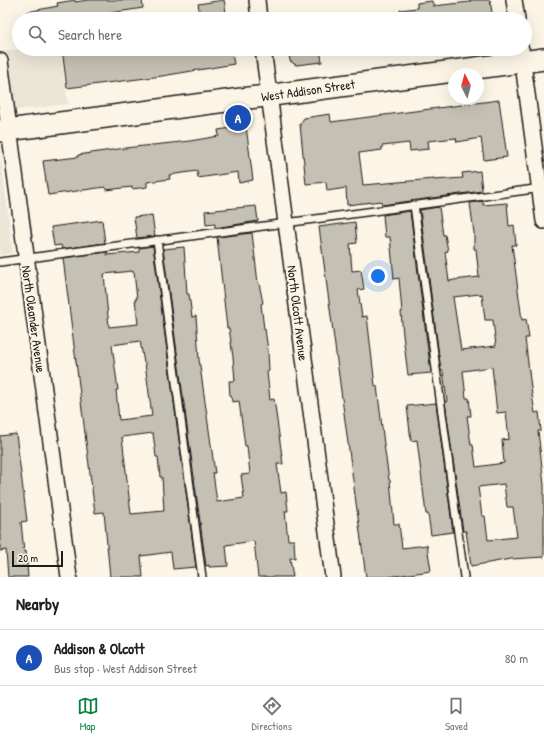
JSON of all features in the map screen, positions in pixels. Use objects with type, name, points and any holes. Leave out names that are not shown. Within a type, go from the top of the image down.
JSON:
[{"type":"street","points":[[257,0],[259,12]]},
{"type":"street","points":[[514,0],[516,12]]},
{"type":"street","name":"North Olcott Avenue","points":[[264,56],[333,577]]},
{"type":"street","name":"West Addison Street","points":[[5,131],[270,95],[516,56]]},
{"type":"street","points":[[522,56],[542,188],[544,221]]},
{"type":"street","name":"West Addison Street","points":[[528,56],[544,59]]},
{"type":"street","name":"North Oleander Avenue","points":[[0,61],[5,131],[26,258],[69,577]]},
{"type":"lane","points":[[0,262],[542,188]]},
{"type":"lane","points":[[414,206],[464,577]]},
{"type":"lane","points":[[157,240],[202,577]]},
{"type":"shaded area","points":[[12,50],[12,56],[61,56],[68,104],[0,112],[0,52]]},
{"type":"shaded area","points":[[0,152],[13,253],[0,255]]},
{"type":"building","points":[[75,0],[75,2],[88,0],[142,0],[143,8],[117,12],[27,12],[58,6],[57,3]]},
{"type":"building","points":[[224,0],[226,12],[200,12],[198,4]]},
{"type":"building","points":[[470,0],[490,0],[492,12],[400,12],[400,10],[417,8],[417,3],[432,1],[433,6],[470,2]]},
{"type":"building","points":[[63,56],[232,56],[234,64],[162,76],[67,88]]},
{"type":"building","points":[[289,56],[321,56],[322,62],[296,65],[290,61]]},
{"type":"building","points":[[499,100],[507,157],[484,160],[481,138],[457,142],[456,138],[428,141],[429,149],[410,151],[409,143],[382,146],[382,150],[359,153],[363,185],[463,178],[462,173],[480,171],[482,191],[382,205],[381,201],[347,205],[346,188],[327,191],[326,182],[306,184],[300,124],[304,118],[330,114],[331,122],[468,104],[484,104],[484,102]]},
{"type":"building","points":[[246,126],[253,180],[239,183],[238,172],[198,178],[197,171],[169,175],[170,179],[147,182],[147,187],[106,190],[105,187],[48,195],[43,161],[78,157],[78,155],[125,148],[190,141],[219,136],[218,130]]},
{"type":"building","points":[[483,201],[483,205],[507,203],[509,226],[514,225],[516,245],[512,245],[522,320],[526,319],[529,338],[525,338],[535,413],[539,412],[541,431],[538,431],[544,485],[544,557],[511,559],[471,566],[466,531],[463,531],[445,402],[447,401],[443,371],[441,371],[420,210],[439,207],[443,235],[445,235],[448,251],[445,252],[449,281],[479,277],[476,249],[474,249],[474,233],[470,203]],"holes":[[[480,294],[480,296],[482,295],[485,320],[493,320],[496,346],[461,350],[453,297]],[[492,367],[497,413],[506,412],[509,439],[502,440],[504,463],[476,467],[467,416],[471,416],[469,398],[466,398],[463,371]],[[504,484],[507,507],[513,507],[517,537],[488,540],[485,516],[482,516],[478,487]]]},
{"type":"building","points":[[256,206],[258,221],[215,228],[215,224],[206,225],[205,211]]},
{"type":"building","points":[[410,211],[431,373],[408,375],[403,335],[399,278],[394,279],[390,237],[385,237],[383,215]]},
{"type":"building","points":[[152,215],[155,236],[137,238],[134,217]]},
{"type":"building","points":[[102,220],[105,243],[62,249],[61,245],[54,246],[51,227]]},
{"type":"building","points":[[355,222],[357,243],[350,244],[352,271],[361,270],[364,289],[358,290],[362,317],[367,316],[375,386],[377,386],[390,480],[394,524],[399,524],[402,548],[427,545],[431,571],[387,577],[366,577],[319,227]]},
{"type":"building","points":[[252,233],[258,283],[263,303],[261,304],[268,350],[269,371],[267,372],[270,400],[274,399],[283,464],[277,464],[281,493],[286,492],[288,511],[285,511],[288,540],[294,540],[295,558],[290,558],[293,577],[258,577],[254,541],[226,545],[228,566],[206,566],[163,249],[184,247],[187,294],[189,294],[192,317],[196,316],[199,359],[215,473],[213,473],[217,502],[244,498],[241,475],[250,474],[247,446],[245,446],[239,401],[232,402],[231,395],[230,396],[229,381],[235,381],[229,328],[227,328],[217,237]]},
{"type":"building","points":[[153,246],[196,567],[173,569],[171,552],[141,556],[143,577],[110,577],[104,512],[95,513],[63,258],[107,252],[107,255],[139,252],[139,248]],"holes":[[[134,272],[138,324],[109,327],[104,274]],[[140,341],[145,363],[152,416],[119,420],[116,390],[118,390],[112,345]],[[153,433],[160,477],[162,477],[164,511],[131,514],[122,437]]]},
{"type":"building","points":[[436,403],[453,532],[431,535],[428,514],[426,514],[417,440],[411,441],[407,406]]},
{"type":"building","points":[[16,434],[27,521],[21,522],[24,552],[26,551],[28,577],[8,577],[6,550],[0,551],[0,436]]},
{"type":"place","name":"Addison & Olcott","points":[[238,118]]}]
